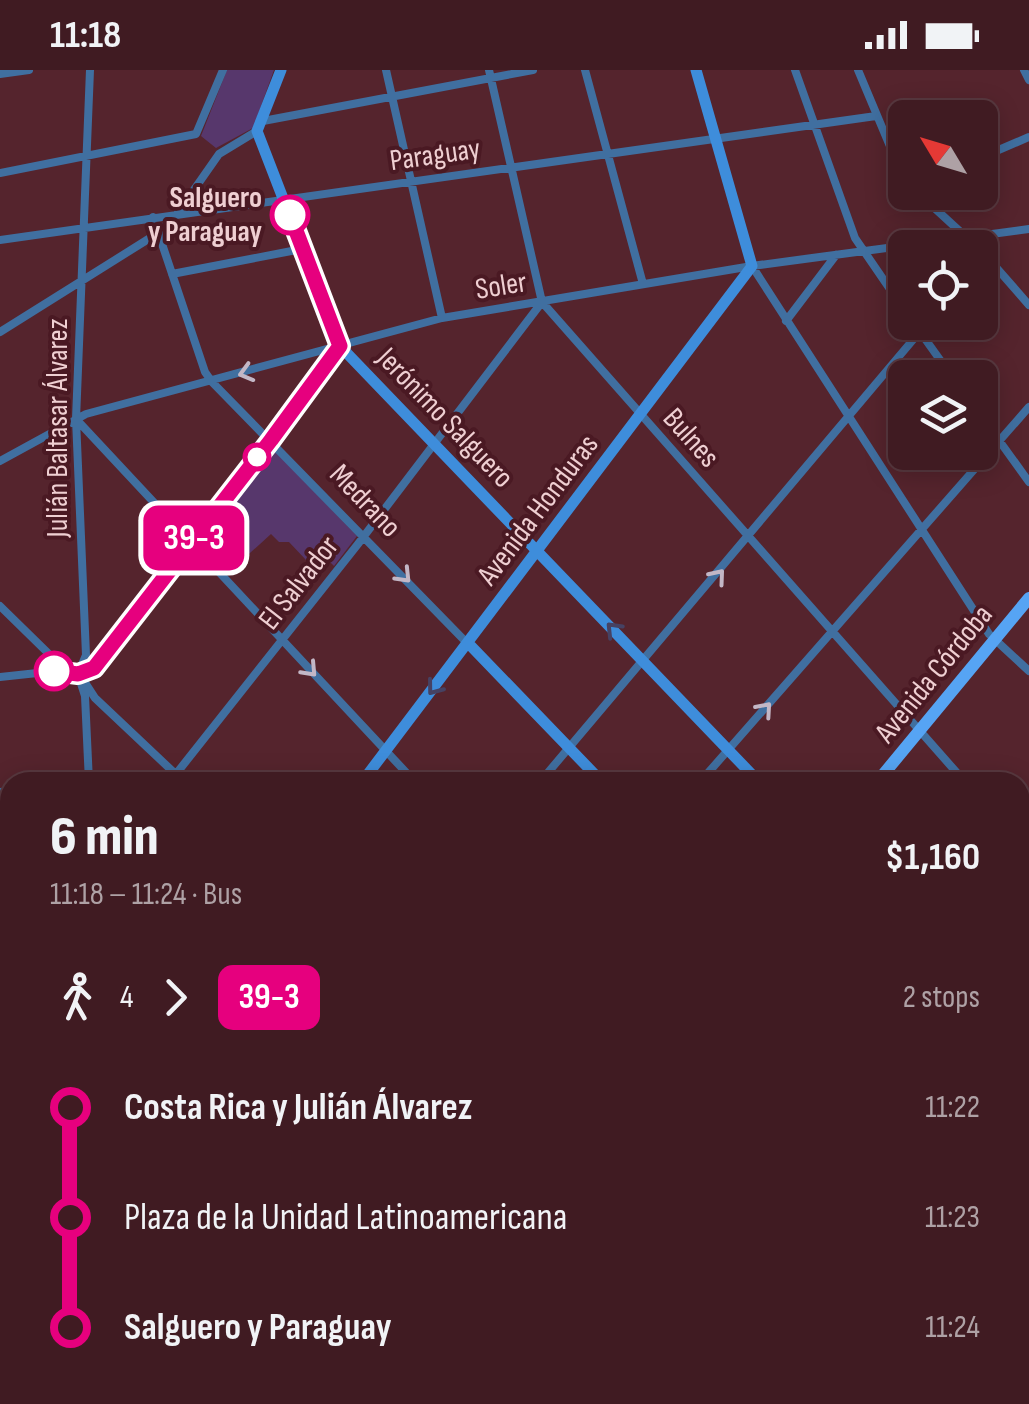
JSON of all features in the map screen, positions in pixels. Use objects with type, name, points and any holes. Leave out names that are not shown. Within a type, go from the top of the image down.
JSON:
[{"type":"main road","name":"Avenida Córdoba","points":[[885,772],[1029,598]]},
{"type":"street","points":[[0,74],[30,70]]},
{"type":"street","name":"Julián Baltasar Álvarez","points":[[89,772],[85,696],[78,674],[86,655],[76,419],[90,70]]},
{"type":"street","points":[[0,173],[196,134],[223,70]]},
{"type":"street","points":[[260,126],[281,70]]},
{"type":"street","points":[[386,70],[442,318]]},
{"type":"street","points":[[0,332],[158,233],[219,154],[260,126],[490,74],[533,70]]},
{"type":"street","points":[[585,70],[643,284]]},
{"type":"street","points":[[696,70],[752,266],[994,640],[1029,672]]},
{"type":"street","points":[[795,70],[855,238],[888,287]]},
{"type":"street","points":[[858,70],[888,143]]},
{"type":"street","points":[[1024,70],[1029,80]]},
{"type":"street","name":"Bulnes","points":[[490,74],[542,302],[956,772]]},
{"type":"street","name":"Paraguay","points":[[0,240],[876,116]]},
{"type":"street","name":"Jerónimo Salguero","points":[[260,126],[340,346],[750,772]]},
{"type":"street","points":[[998,150],[1029,136]]},
{"type":"street","points":[[938,210],[960,230]]},
{"type":"street","name":"Medrano","points":[[153,217],[205,372],[212,382],[592,772]]},
{"type":"street","name":"Soler","points":[[998,233],[1029,229]]},
{"type":"street","points":[[172,274],[302,248]]},
{"type":"street","name":"Soler","points":[[0,461],[86,414],[442,318],[752,266],[888,248]]},
{"type":"street","points":[[786,321],[836,255]]},
{"type":"street","name":"Avenida Honduras","points":[[370,772],[752,266]]},
{"type":"street","points":[[998,270],[1029,305]]},
{"type":"street","name":"El Salvador","points":[[185,772],[542,302]]},
{"type":"street","points":[[549,772],[914,340]]},
{"type":"street","points":[[0,677],[56,670],[78,674],[94,668],[340,346]]},
{"type":"street","points":[[709,772],[1029,407]]},
{"type":"street","points":[[76,419],[405,772]]},
{"type":"street","points":[[998,438],[1029,482]]},
{"type":"street","points":[[0,606],[49,654],[78,674],[96,698],[171,772]]},
{"type":"shaded area","points":[[227,70],[274,70],[253,128],[216,148],[201,136]]},
{"type":"shaded area","points":[[273,449],[357,536],[334,566],[318,550],[306,560],[289,542],[279,542],[271,534],[229,572],[200,541]]},
{"type":"bus line","name":"39-3","points":[[54,671],[78,674],[94,668],[340,346],[290,215]]},
{"type":"place","name":"Salguero y Paraguay","points":[[290,215]]}]
